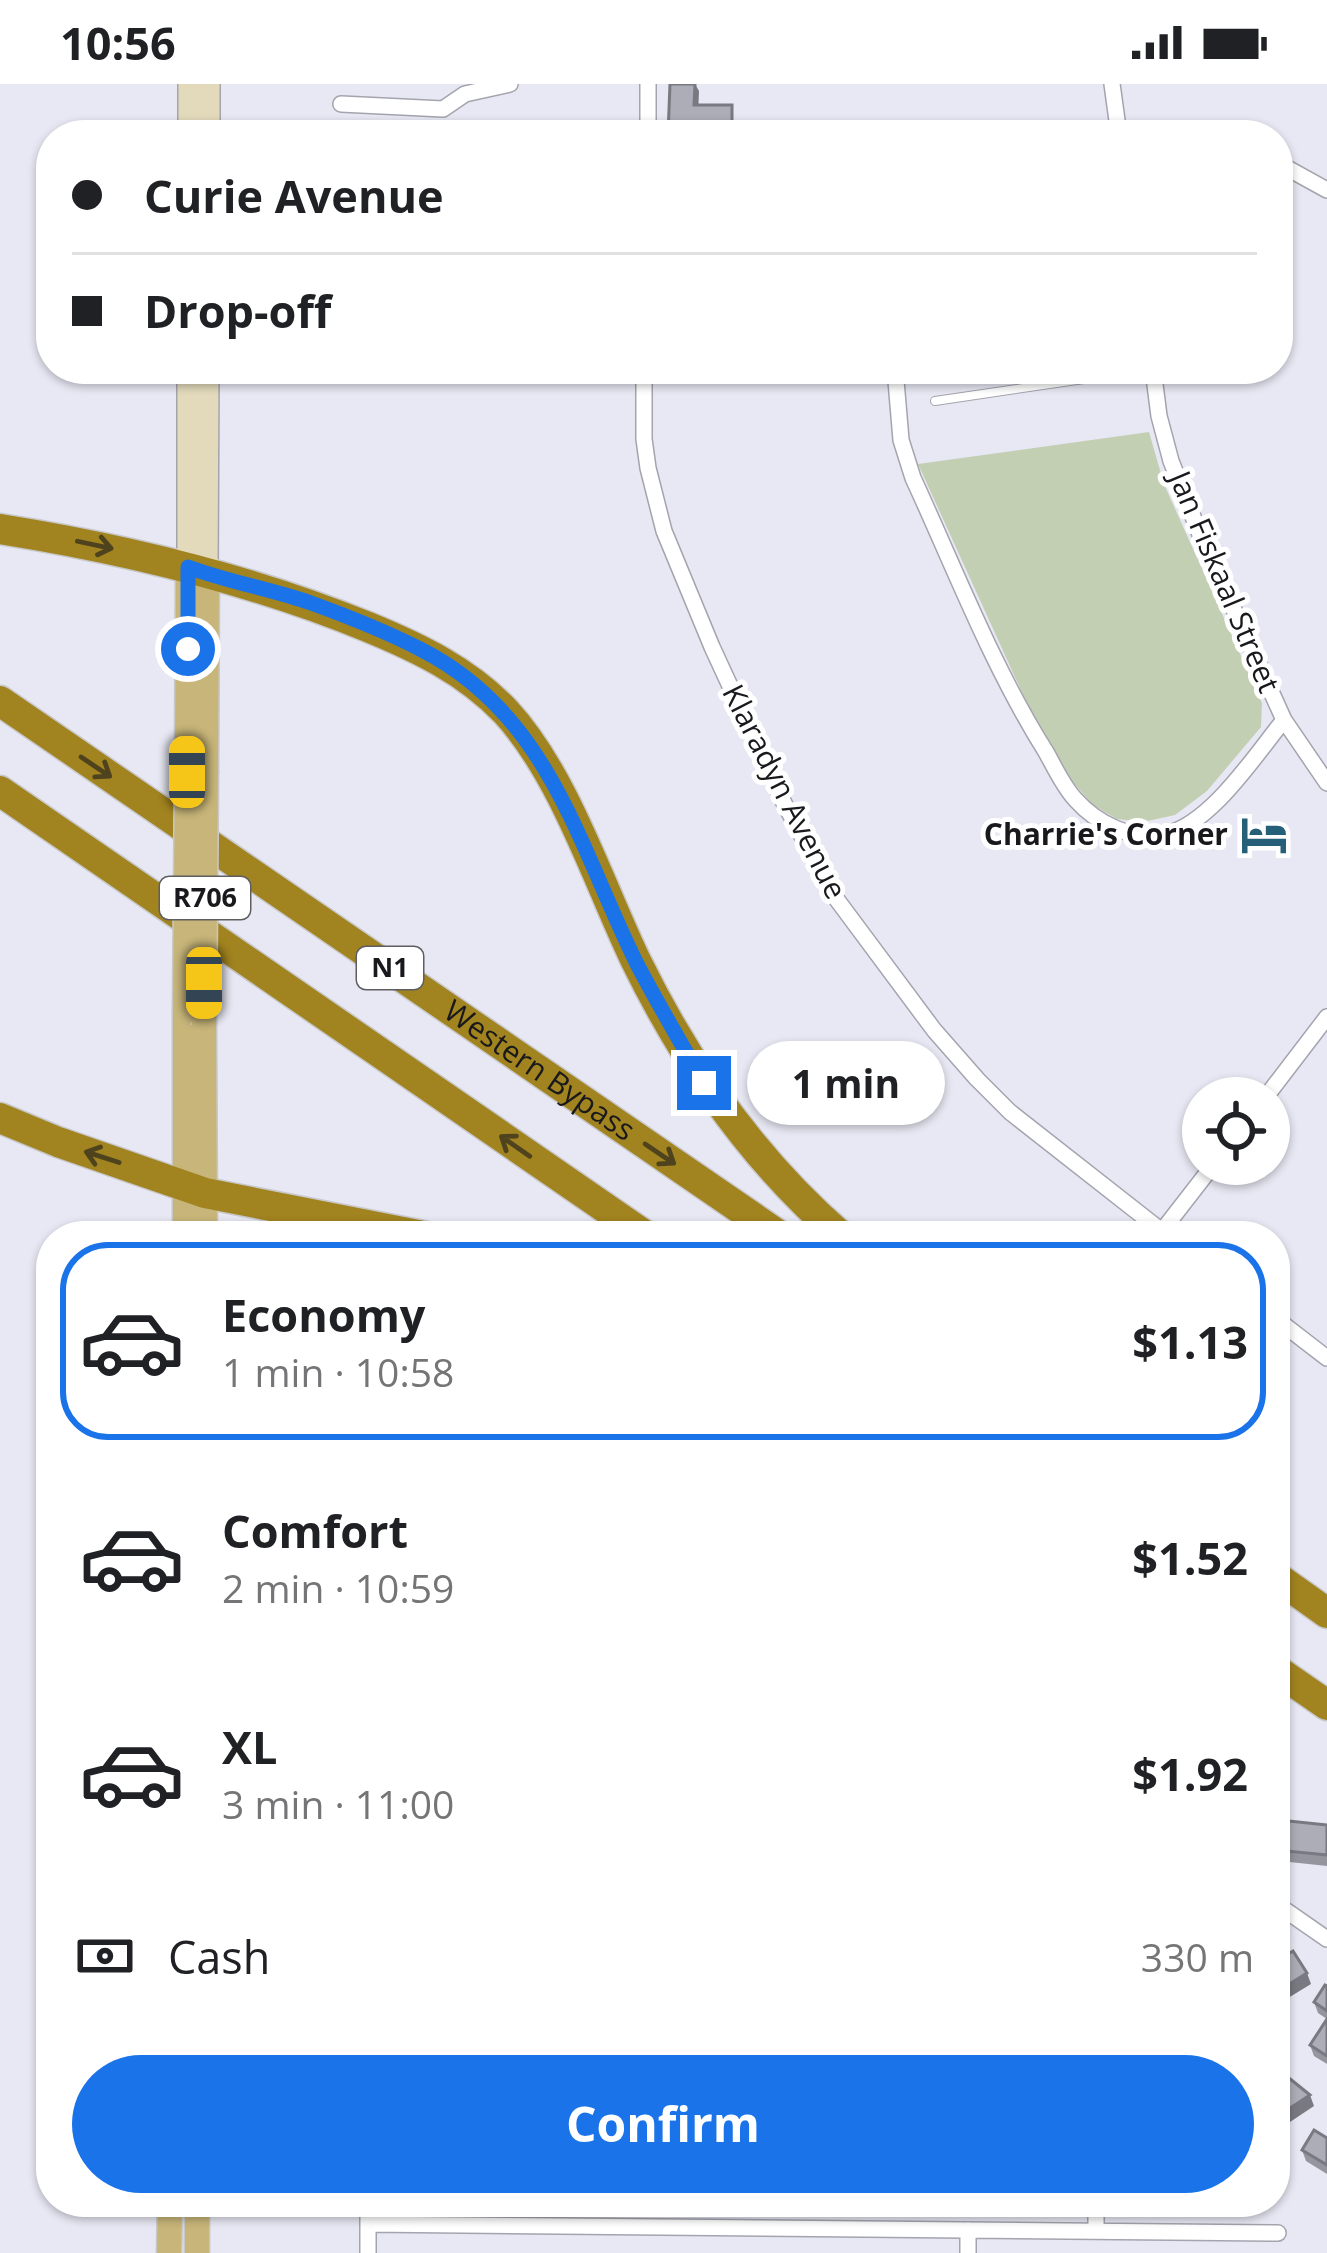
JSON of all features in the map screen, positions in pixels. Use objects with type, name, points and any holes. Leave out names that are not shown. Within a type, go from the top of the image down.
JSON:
[{"type":"highway","points":[[0,529],[86,542],[311,604],[420,649],[465,677],[505,711],[535,749],[637,963],[704,1083],[747,1141],[825,1221]]},
{"type":"highway","name":"Western Bypass","points":[[0,701],[758,1221]]},
{"type":"highway","name":"N1","points":[[0,791],[624,1221]]},
{"type":"highway","points":[[0,1118],[194,1189],[350,1221]]},
{"type":"highway","points":[[1290,1587],[1327,1613]]},
{"type":"highway","points":[[1290,1679],[1327,1705]]},
{"type":"main road","points":[[188,120],[189,84]]},
{"type":"main road","points":[[209,84],[209,120]]},
{"type":"main road","name":"R706","points":[[189,384],[198,570]]},
{"type":"main road","name":"R706","points":[[187,1221],[194,1189],[198,570],[207,384]]},
{"type":"main road","name":"R706","points":[[194,1189],[201,1221]]},
{"type":"main road","points":[[169,2253],[170,2217]]},
{"type":"main road","points":[[197,2217],[198,2248]]},
{"type":"street","points":[[341,104],[443,109],[465,94],[511,84]]},
{"type":"street","points":[[647,84],[648,120]]},
{"type":"street","points":[[1112,84],[1117,120]]},
{"type":"street","points":[[1293,171],[1327,190]]},
{"type":"street","name":"Klaradyn Avenue","points":[[644,384],[644,439],[664,532],[784,803],[835,897],[976,1079],[1010,1112],[1148,1221]]},
{"type":"street","points":[[896,384],[901,440],[913,478],[1021,713],[1072,796],[1088,812],[1128,833],[1165,834],[1189,825],[1216,802],[1284,720]]},
{"type":"street","name":"Jan Fiskaal Street","points":[[1155,384],[1159,416],[1201,537],[1284,720],[1327,783]]},
{"type":"street","points":[[1281,1077],[1327,1017]]},
{"type":"street","points":[[1174,1221],[1199,1185]]},
{"type":"street","points":[[1290,1330],[1327,1358]]},
{"type":"street","points":[[1290,1913],[1327,1939]]},
{"type":"street","points":[[368,2217],[368,2253]]},
{"type":"street","points":[[1096,2217],[1096,2231]]},
{"type":"street","points":[[368,2224],[1278,2233]]},
{"type":"street","points":[[968,2230],[968,2253]]},
{"type":"lane","points":[[935,401],[1051,384]]},
{"type":"green space","points":[[1149,432],[1164,484],[1262,703],[1261,727],[1207,791],[1175,815],[1143,822],[1117,819],[1093,805],[1069,778],[1035,721],[918,464]]},
{"type":"building","points":[[670,84],[695,84],[694,105],[732,105],[732,120],[669,120]]},
{"type":"building","points":[[1290,1821],[1327,1825],[1327,1855],[1290,1851]]},
{"type":"building","points":[[1293,1951],[1307,1973],[1290,1984],[1290,1953]]},
{"type":"building","points":[[1327,1986],[1327,2011],[1314,2002]]},
{"type":"building","points":[[1327,2019],[1327,2056],[1310,2045]]},
{"type":"building","points":[[1290,2079],[1310,2095],[1290,2108]]},
{"type":"building","points":[[1314,2130],[1327,2138],[1327,2165],[1302,2150]]},
{"type":"place","name":"Charrie's Corner","points":[[1264,835]]},
{"type":"route","points":[[188,649],[188,567],[311,604],[420,649],[465,677],[505,711],[535,749],[637,963],[704,1083]]}]
